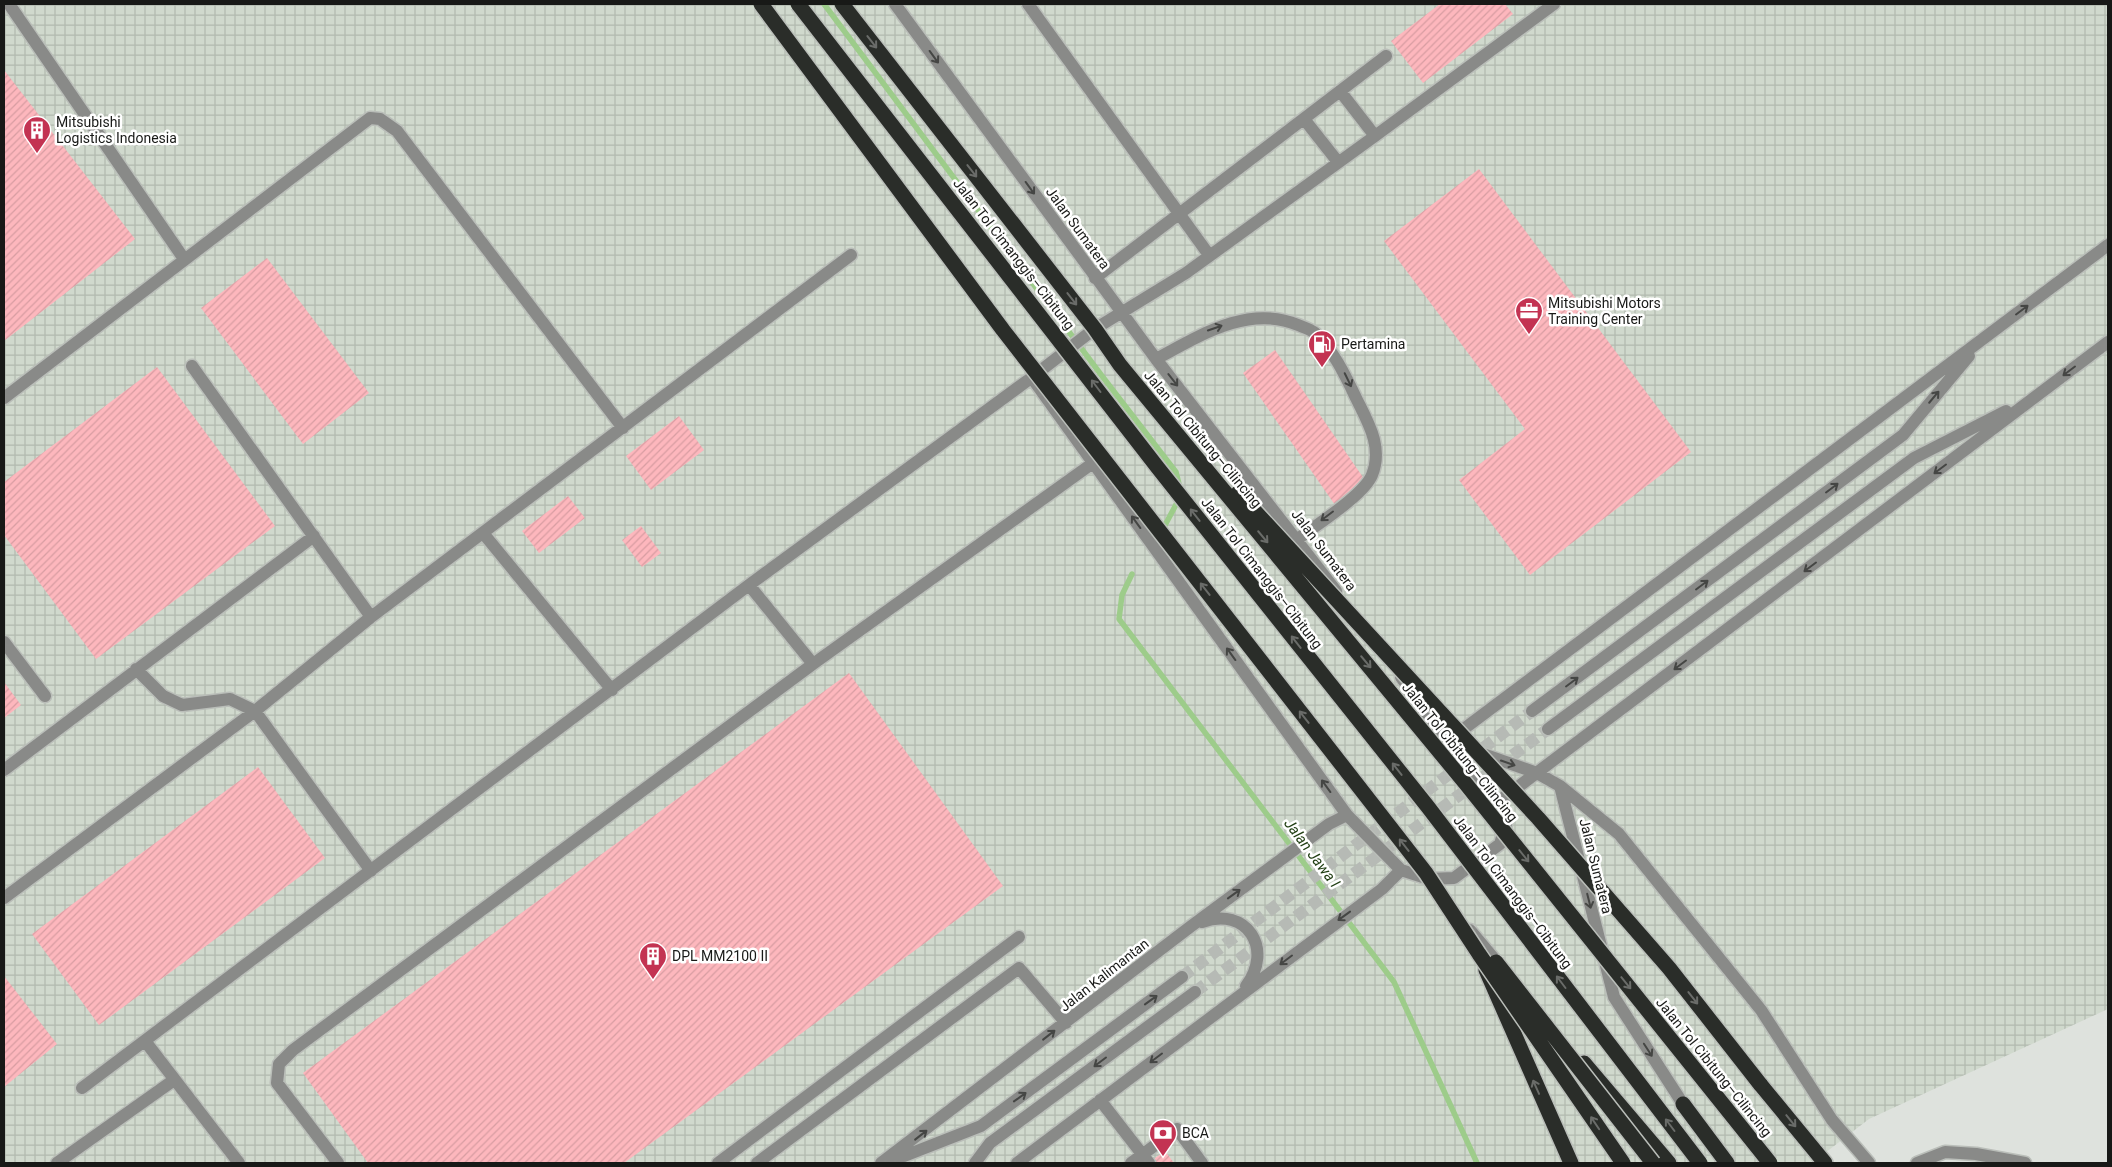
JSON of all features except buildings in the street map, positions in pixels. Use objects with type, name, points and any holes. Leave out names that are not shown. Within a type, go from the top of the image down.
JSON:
[{"type":"highway","points":[[761,4],[1003,330],[1427,876],[1653,1163]]},
{"type":"highway","name":"Jalan Tol Cimanggis–Cibitung","points":[[798,4],[1158,468],[1434,815],[1700,1163]]},
{"type":"highway","name":"Jalan Tol Cimanggis–Cibitung","points":[[842,4],[1095,329],[1120,365]]},
{"type":"highway","points":[[1120,365],[1538,818],[1669,968],[1825,1163]]},
{"type":"highway","name":"Jalan Tol Cibitung–Cilincing","points":[[1120,365],[1466,784],[1770,1163]]},
{"type":"highway","points":[[1427,876],[1623,1163]]},
{"type":"highway","points":[[1447,902],[1471,940],[1483,964],[1571,1163]]},
{"type":"highway","points":[[1514,983],[1669,1163]]},
{"type":"highway","points":[[1683,1104],[1727,1163]]},
{"type":"street","points":[[9,4],[184,259]]},
{"type":"street","points":[[752,4],[1031,378],[1348,815],[1401,870],[1427,876],[1514,983]]},
{"type":"street","name":"Jalan Sumatera","points":[[895,4],[1156,359],[1298,539],[1494,805],[1506,824],[1500,844],[1454,878],[1427,876]]},
{"type":"street","points":[[1028,4],[1209,255]]},
{"type":"street","points":[[82,1088],[749,586],[1093,330],[1186,272],[1554,4]]},
{"type":"street","points":[[1096,278],[1386,56]]},
{"type":"street","points":[[1340,91],[1375,136]]},
{"type":"street","points":[[4,398],[370,118],[380,118],[397,131],[623,428]]},
{"type":"street","points":[[1304,119],[1338,162]]},
{"type":"street","points":[[1446,741],[2108,245]]},
{"type":"street","points":[[4,898],[255,711],[371,617],[851,255]]},
{"type":"street","points":[[1156,359],[1212,328],[1249,319],[1282,318],[1314,332],[1341,366],[1373,433],[1376,450],[1375,465],[1366,486],[1298,539]]},
{"type":"street","points":[[1532,712],[1903,435],[1983,339]]},
{"type":"street","points":[[1494,805],[2108,342]]},
{"type":"street","points":[[192,366],[371,617]]},
{"type":"street","points":[[1548,729],[1914,458],[2035,397]]},
{"type":"street","points":[[338,1163],[277,1082],[278,1064],[292,1050],[813,664],[1093,463]]},
{"type":"street","points":[[483,533],[612,690]]},
{"type":"street","points":[[4,770],[314,536]]},
{"type":"street","points":[[749,586],[813,664]]},
{"type":"street","points":[[4,642],[44,696]]},
{"type":"street","points":[[136,669],[163,696],[182,705],[230,699],[255,711],[371,871]]},
{"type":"street","points":[[1446,741],[1537,773],[1560,786],[1619,834],[1761,1010],[1832,1120],[1869,1163]]},
{"type":"street","name":"Jalan Sumatera","points":[[1560,786],[1614,997],[1683,1104]]},
{"type":"street","name":"Jalan Kalimantan","points":[[881,1163],[1190,927],[1314,837],[1329,824],[1348,815]]},
{"type":"street","points":[[1017,1163],[1033,1159],[1100,1100],[1363,902],[1401,870]]},
{"type":"street","points":[[1190,927],[1214,918],[1222,918],[1231,920],[1248,929],[1254,938],[1259,956],[1251,979],[1238,996]]},
{"type":"street","points":[[718,1163],[1019,937]]},
{"type":"street","points":[[757,1163],[1019,968],[1066,1022]]},
{"type":"street","points":[[888,1163],[981,1126],[1182,977]]},
{"type":"street","points":[[975,1163],[990,1143],[1195,992]]},
{"type":"street","points":[[145,1041],[239,1163]]},
{"type":"street","points":[[57,1163],[174,1080]]},
{"type":"street","points":[[1100,1100],[1146,1159]]},
{"type":"street","points":[[1131,1163],[1146,1159],[1177,1129],[1202,1163]]},
{"type":"street","points":[[1917,1163],[1945,1152],[1976,1154],[2025,1163]]},
{"type":"shaded area","points":[[4,4],[2108,4],[2108,1009],[1869,1119],[1812,1163],[4,1163]]},
{"type":"waterway","points":[[824,4],[1176,472],[1180,488]]},
{"type":"waterway","points":[[1163,529],[1180,497]]},
{"type":"waterway","name":"Jalan Jawa I","points":[[1132,574],[1122,595],[1119,619],[1394,982],[1477,1163]]},
{"type":"tunnel","points":[[1182,977],[1532,711]]},
{"type":"tunnel","points":[[1195,992],[1548,729]]},
{"type":"place","name":"Mitsubishi Logistics Indonesia","points":[[37,154]]},
{"type":"place","name":"Mitsubishi Motors Training Center","points":[[1529,335]]},
{"type":"place","name":"Pertamina","points":[[1322,368]]},
{"type":"place","name":"DPL MM2100 II","points":[[653,980]]},
{"type":"place","name":"BCA","points":[[1163,1157]]}]
